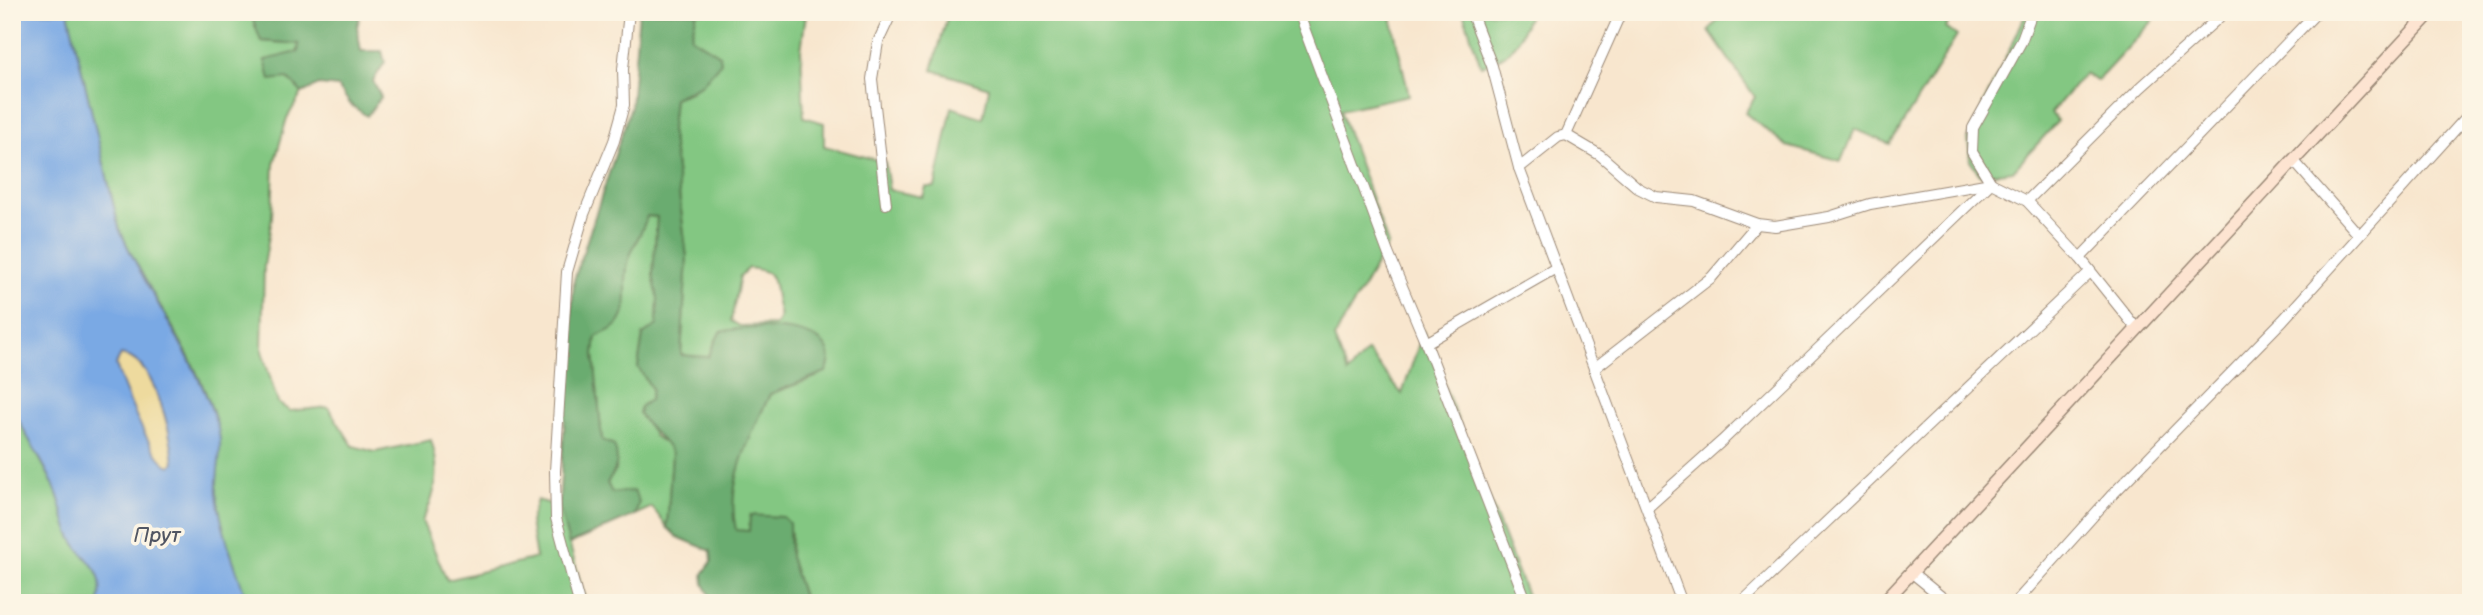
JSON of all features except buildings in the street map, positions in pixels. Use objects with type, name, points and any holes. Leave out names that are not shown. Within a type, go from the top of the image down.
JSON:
[{"type":"main road","points":[[1883,603],[2431,12]]},
{"type":"street","points":[[579,603],[556,518],[555,471],[567,272],[584,214],[614,141],[624,105],[623,69],[629,12]]},
{"type":"street","points":[[886,204],[872,79],[878,42],[892,12]]},
{"type":"street","points":[[1298,12],[1383,241],[1426,343],[1527,603]]},
{"type":"street","points":[[1471,12],[1492,66],[1520,168],[1556,268],[1597,367],[1682,603]]},
{"type":"street","points":[[1520,168],[1566,135],[1621,12]]},
{"type":"street","points":[[2032,12],[2021,43],[1973,128],[1972,152],[1991,183],[2027,201],[2080,258],[2136,328]]},
{"type":"street","points":[[2027,201],[2140,88],[2225,12]]},
{"type":"street","points":[[2080,258],[2317,12]]},
{"type":"street","points":[[2015,603],[2111,496],[2283,320],[2471,112]]},
{"type":"street","points":[[1566,135],[1600,155],[1638,188],[1656,197],[1694,201],[1757,224],[1790,225],[1870,204],[1991,183]]},
{"type":"street","points":[[2293,160],[2358,234]]},
{"type":"street","points":[[1647,508],[1722,441],[1991,183]]},
{"type":"street","points":[[1597,367],[1712,277],[1757,224]]},
{"type":"street","points":[[1426,343],[1556,268]]},
{"type":"street","points":[[1741,603],[2090,272]]},
{"type":"street","points":[[1911,572],[1949,603]]},
{"type":"green space","points":[[68,12],[250,12],[261,41],[299,44],[298,52],[265,61],[294,81],[302,93],[287,118],[274,164],[272,217],[264,266],[262,351],[278,403],[290,411],[328,407],[353,446],[375,452],[431,440],[436,461],[436,481],[422,521],[447,580],[536,558],[530,522],[537,500],[559,506],[586,603],[248,603],[219,508],[217,485],[220,442],[217,425],[185,349],[119,228]]},
{"type":"green space","points":[[250,12],[361,12],[357,27],[361,51],[382,51],[385,62],[373,81],[381,97],[367,116],[351,105],[338,87],[319,85],[302,93],[288,78],[270,80],[265,60],[298,52],[299,44],[261,41]]},
{"type":"green space","points":[[639,12],[697,12],[691,37],[720,55],[721,62],[701,85],[674,98],[671,129],[687,258],[681,355],[708,357],[720,332],[772,328],[810,336],[823,344],[829,356],[826,372],[770,394],[741,460],[734,495],[736,530],[749,531],[750,515],[783,517],[789,523],[790,557],[805,603],[714,603],[704,584],[703,574],[712,561],[711,551],[677,537],[667,527],[672,454],[639,413],[641,406],[650,400],[652,389],[638,367],[643,335],[657,325],[658,298],[653,275],[657,217],[647,216],[631,254],[627,267],[626,303],[622,317],[615,327],[596,337],[594,354],[602,440],[614,445],[617,456],[615,470],[607,483],[612,493],[634,491],[639,502],[635,515],[569,544],[559,506],[574,280],[631,106]]},
{"type":"green space","points":[[697,12],[806,14],[801,50],[804,117],[824,123],[824,146],[885,162],[889,190],[923,197],[926,187],[935,187],[952,107],[983,118],[989,88],[932,70],[947,18],[940,12],[1390,12],[1409,95],[1340,110],[1388,244],[1334,338],[1348,373],[1367,351],[1402,394],[1423,332],[1530,603],[805,603],[790,557],[791,533],[751,515],[749,531],[735,531],[733,495],[741,460],[770,394],[816,377],[782,329],[720,332],[708,358],[681,356],[687,258],[671,129],[674,98],[691,92],[720,55],[691,37]],"holes":[[[748,268],[769,274],[774,282],[779,319],[776,325],[740,326],[731,321],[740,276]]]},
{"type":"green space","points":[[1463,12],[1530,12],[1513,47],[1501,57],[1481,66]]},
{"type":"green space","points":[[1724,12],[1953,12],[1946,28],[1957,36],[1890,144],[1855,129],[1841,161],[1787,146],[1745,113],[1755,97],[1709,31]]},
{"type":"green space","points":[[2027,12],[2161,12],[2097,81],[2084,74],[2051,113],[2058,121],[2013,171],[1980,175],[1970,161],[1968,137]]},
{"type":"green space","points":[[647,216],[657,217],[653,275],[658,298],[657,326],[643,335],[638,367],[652,389],[650,400],[641,406],[654,436],[669,446],[672,454],[667,527],[652,507],[635,515],[639,502],[611,493],[607,483],[616,470],[614,445],[602,440],[594,354],[595,337],[615,327],[622,316],[626,303],[629,260]]},
{"type":"green space","points":[[12,404],[51,480],[71,536],[99,575],[99,603],[12,603]]},
{"type":"sand","points":[[121,355],[133,359],[152,383],[169,434],[174,462],[171,466],[166,466],[158,456],[136,418],[116,364]]},
{"type":"water","name":"Прут","points":[[12,12],[68,12],[119,228],[196,374],[217,425],[220,443],[217,485],[219,508],[248,603],[99,603],[101,591],[98,575],[71,536],[51,480],[12,404]],"holes":[[[121,355],[133,359],[152,382],[159,399],[172,449],[174,462],[171,466],[164,462],[147,438],[119,374],[116,364]]]}]
